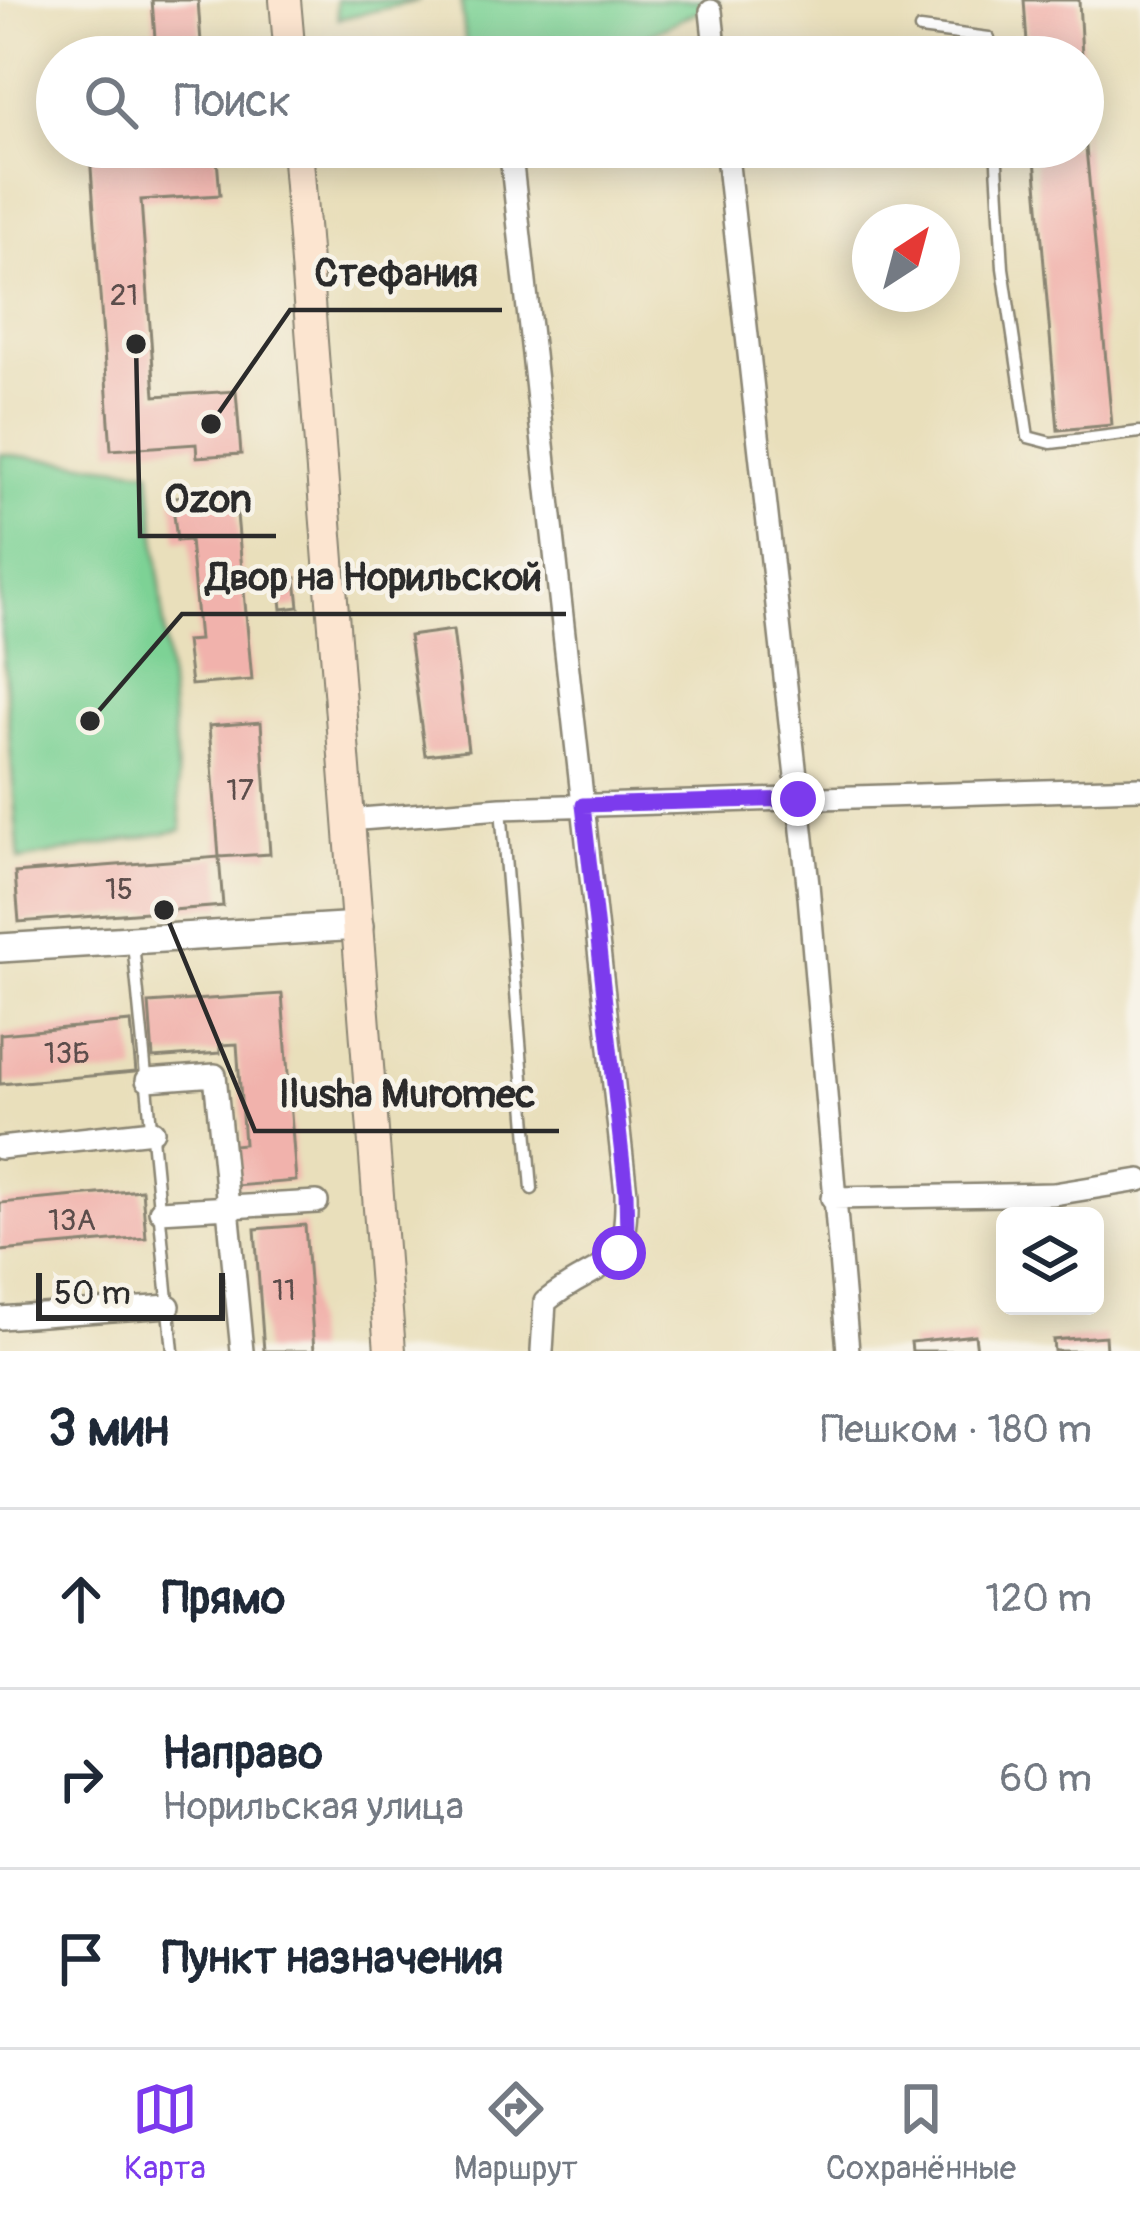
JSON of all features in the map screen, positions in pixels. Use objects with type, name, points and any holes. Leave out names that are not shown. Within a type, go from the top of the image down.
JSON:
[{"type":"main road","points":[[285,0],[288,36]]},
{"type":"main road","points":[[299,168],[390,1351]]},
{"type":"street","points":[[710,11],[713,36]]},
{"type":"street","points":[[512,168],[627,1234],[619,1253],[603,1268],[544,1303],[542,1351]]},
{"type":"street","points":[[728,168],[798,799],[848,1351]]},
{"type":"street","points":[[348,820],[501,808],[1140,788]]},
{"type":"street","points":[[0,948],[133,944],[358,926]]},
{"type":"street","points":[[147,1080],[215,1076],[242,1351]]},
{"type":"street","points":[[0,1148],[153,1131]]},
{"type":"street","points":[[832,1198],[1054,1194],[1140,1180]]},
{"type":"street","points":[[160,1211],[317,1202]]},
{"type":"street","points":[[0,1318],[169,1306]]},
{"type":"lane","points":[[920,29],[974,36]]},
{"type":"lane","points":[[997,168],[1003,268],[1028,437],[1052,443],[1140,433]]},
{"type":"lane","points":[[501,808],[532,1189]]},
{"type":"lane","points":[[133,944],[173,1351]]},
{"type":"green space","points":[[336,0],[421,0],[338,19]]},
{"type":"green space","points":[[461,0],[720,0],[647,36],[465,36]]},
{"type":"green space","points":[[0,454],[150,470],[182,830],[19,860],[0,611]]},
{"type":"building","points":[[152,0],[198,0],[201,36],[155,36]]},
{"type":"building","points":[[1024,0],[1079,0],[1081,36],[1027,36]]},
{"type":"building","points":[[91,168],[218,168],[220,195],[141,200],[155,396],[236,391],[241,454],[197,457],[196,444],[111,450]]},
{"type":"building","points":[[1036,168],[1088,168],[1112,425],[1058,430]]},
{"type":"building","points":[[235,492],[252,680],[191,685],[186,641],[199,640],[190,540],[177,541],[172,497]]},
{"type":"building","points":[[296,578],[299,607],[282,609],[279,580]]},
{"type":"building","points":[[453,630],[468,750],[425,755],[409,636]]},
{"type":"building","points":[[261,722],[270,854],[219,857],[209,726]]},
{"type":"building","points":[[219,857],[223,906],[19,922],[15,873]]},
{"type":"building","points":[[282,994],[296,1181],[236,1186],[233,1145],[244,1144],[237,1044],[220,1045],[220,1053],[153,1058],[149,1003]]},
{"type":"building","points":[[131,1022],[136,1072],[0,1084],[0,1034]]},
{"type":"building","points":[[142,1190],[146,1238],[0,1251],[0,1203]]},
{"type":"building","points":[[305,1225],[314,1351],[264,1351],[255,1229]]},
{"type":"building","points":[[975,1335],[977,1351],[912,1351],[911,1342]]},
{"type":"building","points":[[1105,1336],[1106,1351],[1054,1351],[1053,1340]]},
{"type":"place","name":"Ozon","points":[[136,344]]},
{"type":"place","name":"Стефания","points":[[211,424]]},
{"type":"place","name":"Двор на Норильской","points":[[90,721]]},
{"type":"place","name":"Ilusha Muromec","points":[[164,910]]},
{"type":"route","points":[[619,1253],[627,1234],[626,1192],[583,805],[798,799]]}]
